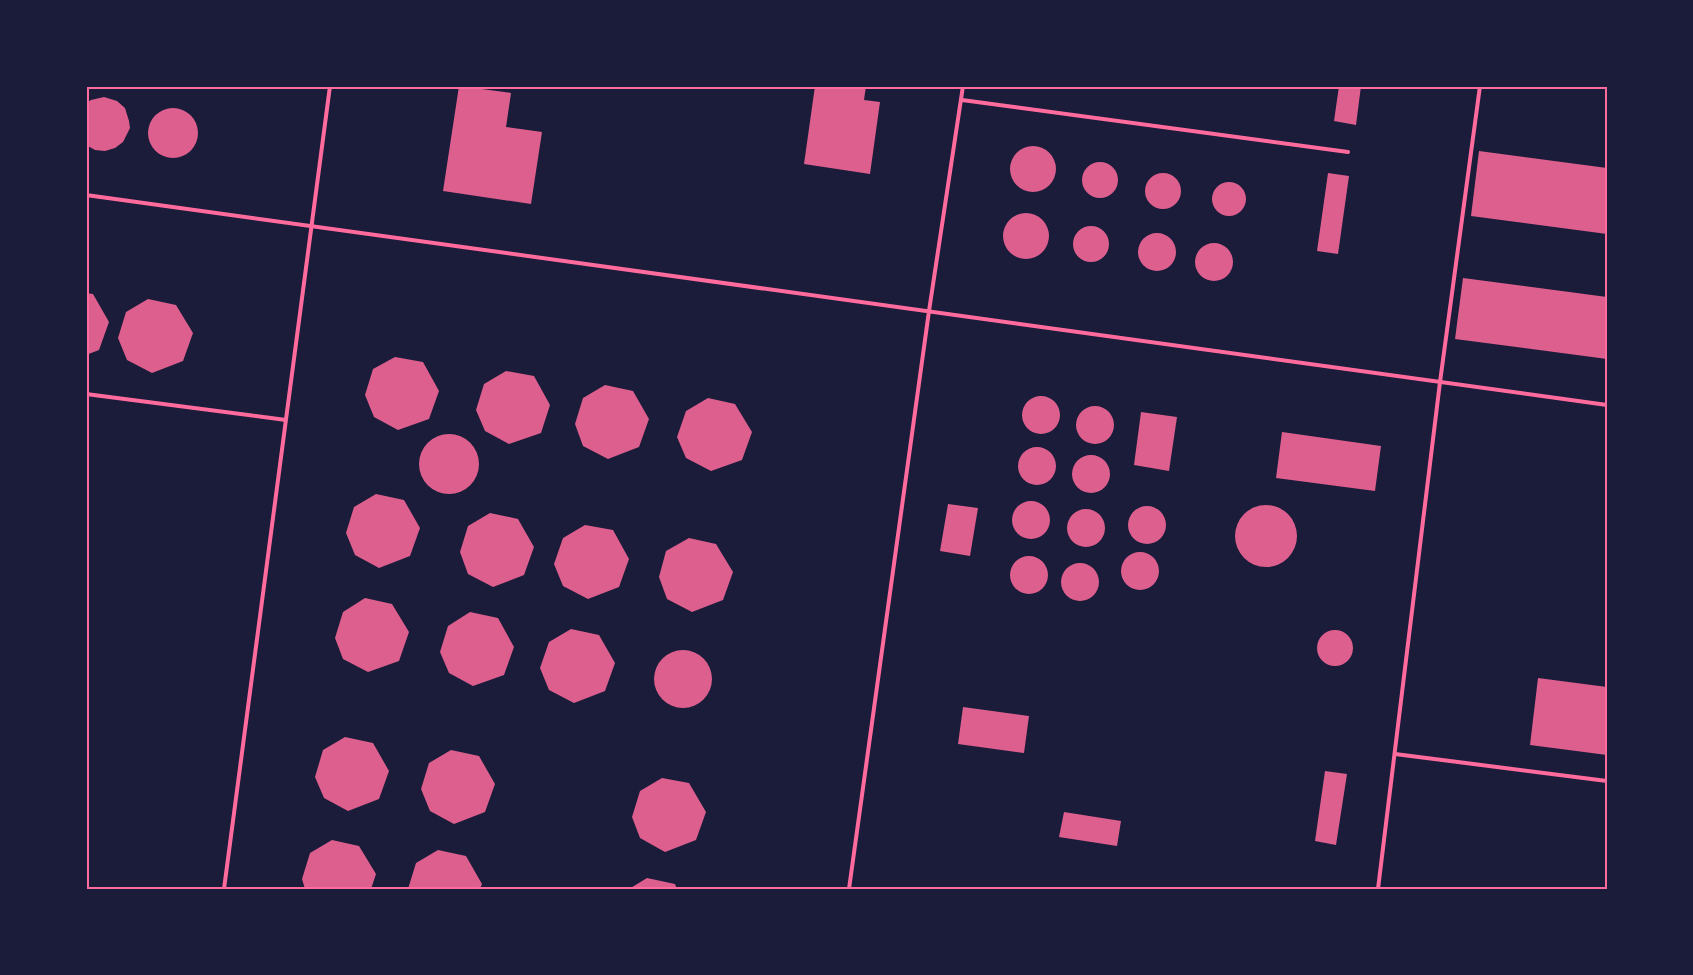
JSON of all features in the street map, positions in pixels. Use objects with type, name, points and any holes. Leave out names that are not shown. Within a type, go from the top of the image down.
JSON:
[{"type":"lane","points":[[224,889],[330,86]]},
{"type":"lane","points":[[849,889],[929,311],[963,86]]},
{"type":"lane","points":[[1378,889],[1440,382],[1480,86]]},
{"type":"lane","points":[[962,100],[1348,152]]},
{"type":"lane","points":[[86,195],[1607,405]]},
{"type":"lane","points":[[86,394],[286,420]]},
{"type":"lane","points":[[1395,754],[1607,781]]},
{"type":"building","points":[[459,86],[511,93],[506,127],[542,132],[531,204],[443,191]]},
{"type":"building","points":[[815,86],[866,86],[864,100],[880,102],[870,174],[804,164]]},
{"type":"building","points":[[1339,86],[1361,86],[1356,125],[1334,121]]},
{"type":"building","points":[[104,97],[117,101],[125,108],[130,128],[123,142],[115,148],[105,151],[95,150],[86,145],[86,103]]},
{"type":"building","points":[[168,108],[178,108],[191,115],[198,128],[198,138],[191,151],[178,158],[168,158],[159,154],[152,147],[148,138],[148,128],[152,119],[159,112]]},
{"type":"building","points":[[1033,146],[1046,150],[1052,156],[1056,169],[1052,182],[1046,188],[1033,192],[1020,188],[1014,182],[1010,169],[1014,156],[1020,150]]},
{"type":"building","points":[[1479,151],[1607,168],[1607,234],[1471,216]]},
{"type":"building","points":[[1100,162],[1107,163],[1113,167],[1117,173],[1117,187],[1113,193],[1107,197],[1100,198],[1093,197],[1087,193],[1083,187],[1082,180],[1083,173],[1087,167],[1093,163]]},
{"type":"building","points":[[1163,173],[1170,174],[1176,178],[1180,184],[1180,198],[1176,204],[1170,208],[1163,209],[1156,208],[1150,204],[1146,198],[1145,191],[1146,184],[1150,178],[1156,174]]},
{"type":"building","points":[[1328,173],[1349,176],[1338,254],[1317,251]]},
{"type":"building","points":[[1229,182],[1241,187],[1246,199],[1241,211],[1229,216],[1217,211],[1212,199],[1217,187]]},
{"type":"building","points":[[1026,213],[1039,217],[1045,223],[1049,236],[1045,249],[1039,255],[1026,259],[1013,255],[1007,249],[1003,236],[1007,223],[1013,217]]},
{"type":"building","points":[[1091,226],[1098,227],[1104,231],[1108,237],[1108,251],[1104,257],[1098,261],[1091,262],[1084,261],[1078,257],[1074,251],[1073,244],[1074,237],[1078,231],[1084,227]]},
{"type":"building","points":[[1157,233],[1170,239],[1176,252],[1170,265],[1157,271],[1144,265],[1138,252],[1144,239]]},
{"type":"building","points":[[1214,243],[1228,248],[1233,262],[1228,276],[1214,281],[1200,276],[1195,262],[1200,248]]},
{"type":"building","points":[[1463,278],[1607,297],[1607,359],[1455,339]]},
{"type":"building","points":[[86,293],[93,294],[109,322],[99,350],[86,355]]},
{"type":"building","points":[[148,299],[176,305],[193,333],[183,361],[152,373],[127,360],[118,338],[126,312]]},
{"type":"building","points":[[395,357],[423,362],[439,391],[429,419],[398,430],[374,417],[365,395],[373,369]]},
{"type":"building","points":[[506,371],[534,376],[550,405],[541,433],[509,444],[485,431],[476,410],[484,384]]},
{"type":"building","points":[[605,385],[633,391],[649,419],[639,447],[608,459],[583,446],[575,424],[583,398]]},
{"type":"building","points":[[1041,396],[1054,402],[1060,415],[1054,428],[1041,434],[1028,428],[1022,415],[1028,402]]},
{"type":"building","points":[[708,398],[735,404],[752,432],[742,460],[711,471],[686,458],[677,437],[686,411]]},
{"type":"building","points":[[1095,406],[1108,412],[1114,425],[1108,438],[1095,444],[1082,438],[1076,425],[1082,412]]},
{"type":"building","points":[[1141,412],[1177,417],[1169,471],[1134,465]]},
{"type":"building","points":[[1282,432],[1381,446],[1375,491],[1276,478]]},
{"type":"building","points":[[443,434],[455,434],[466,439],[474,447],[479,458],[477,476],[466,489],[455,494],[443,494],[432,489],[424,481],[419,470],[419,458],[424,447],[432,439]]},
{"type":"building","points":[[1037,447],[1050,453],[1056,466],[1050,479],[1037,485],[1024,479],[1018,466],[1024,453]]},
{"type":"building","points":[[1091,455],[1104,461],[1110,474],[1104,487],[1091,493],[1078,487],[1072,474],[1078,461]]},
{"type":"building","points":[[376,494],[404,500],[420,528],[410,556],[379,568],[355,555],[346,533],[354,507]]},
{"type":"building","points":[[1031,501],[1044,507],[1050,520],[1044,533],[1031,539],[1018,533],[1012,520],[1018,507]]},
{"type":"building","points":[[948,504],[978,508],[970,556],[940,551]]},
{"type":"building","points":[[1260,505],[1272,505],[1288,514],[1295,524],[1297,536],[1295,548],[1288,558],[1272,567],[1260,567],[1249,562],[1240,553],[1235,542],[1235,530],[1240,519],[1249,510]]},
{"type":"building","points":[[1147,506],[1160,512],[1166,525],[1160,538],[1147,544],[1134,538],[1128,525],[1134,512]]},
{"type":"building","points":[[1086,509],[1099,515],[1105,528],[1099,541],[1086,547],[1073,541],[1067,528],[1073,515]]},
{"type":"building","points":[[490,513],[518,519],[534,547],[524,575],[493,587],[468,574],[460,552],[468,526]]},
{"type":"building","points":[[585,525],[613,530],[629,559],[619,587],[588,599],[563,586],[554,564],[563,538]]},
{"type":"building","points":[[689,538],[716,544],[733,572],[723,600],[692,612],[667,599],[659,577],[666,551]]},
{"type":"building","points":[[1140,552],[1153,558],[1159,571],[1153,584],[1140,590],[1127,584],[1121,571],[1127,558]]},
{"type":"building","points":[[1029,556],[1042,562],[1048,575],[1042,588],[1029,594],[1016,588],[1010,575],[1016,562]]},
{"type":"building","points":[[1080,563],[1093,569],[1099,582],[1093,595],[1080,601],[1067,595],[1061,582],[1067,569]]},
{"type":"building","points":[[365,598],[392,604],[409,632],[399,661],[368,672],[343,659],[335,638],[343,612]]},
{"type":"building","points":[[470,612],[498,618],[514,647],[504,675],[473,686],[449,673],[440,652],[448,626]]},
{"type":"building","points":[[571,629],[599,635],[615,663],[605,691],[574,703],[549,690],[540,668],[549,642]]},
{"type":"building","points":[[1335,630],[1342,631],[1348,635],[1352,641],[1352,655],[1348,661],[1342,665],[1335,666],[1328,665],[1322,661],[1318,655],[1317,648],[1318,641],[1322,635],[1328,631]]},
{"type":"building","points":[[683,650],[694,652],[704,658],[710,668],[712,679],[710,690],[704,700],[694,706],[683,708],[672,706],[662,700],[656,690],[654,679],[656,668],[662,658],[672,652]]},
{"type":"building","points":[[1538,678],[1607,687],[1607,755],[1530,745]]},
{"type":"building","points":[[963,707],[1029,716],[1024,753],[958,744]]},
{"type":"building","points":[[345,737],[373,743],[389,771],[379,799],[348,811],[324,798],[315,777],[323,750]]},
{"type":"building","points":[[451,750],[479,756],[495,784],[485,812],[454,824],[430,811],[421,789],[429,763]]},
{"type":"building","points":[[1325,771],[1347,774],[1336,845],[1315,841]]},
{"type":"building","points":[[662,778],[689,783],[706,812],[696,840],[665,852],[640,838],[632,817],[640,791]]},
{"type":"building","points":[[1064,812],[1121,821],[1117,846],[1059,837]]},
{"type":"building","points":[[332,840],[359,846],[376,874],[371,889],[305,889],[302,879],[310,853]]},
{"type":"building","points":[[438,850],[466,856],[482,884],[480,889],[408,889],[416,863]]},
{"type":"building","points":[[647,878],[675,884],[677,889],[629,889]]}]
